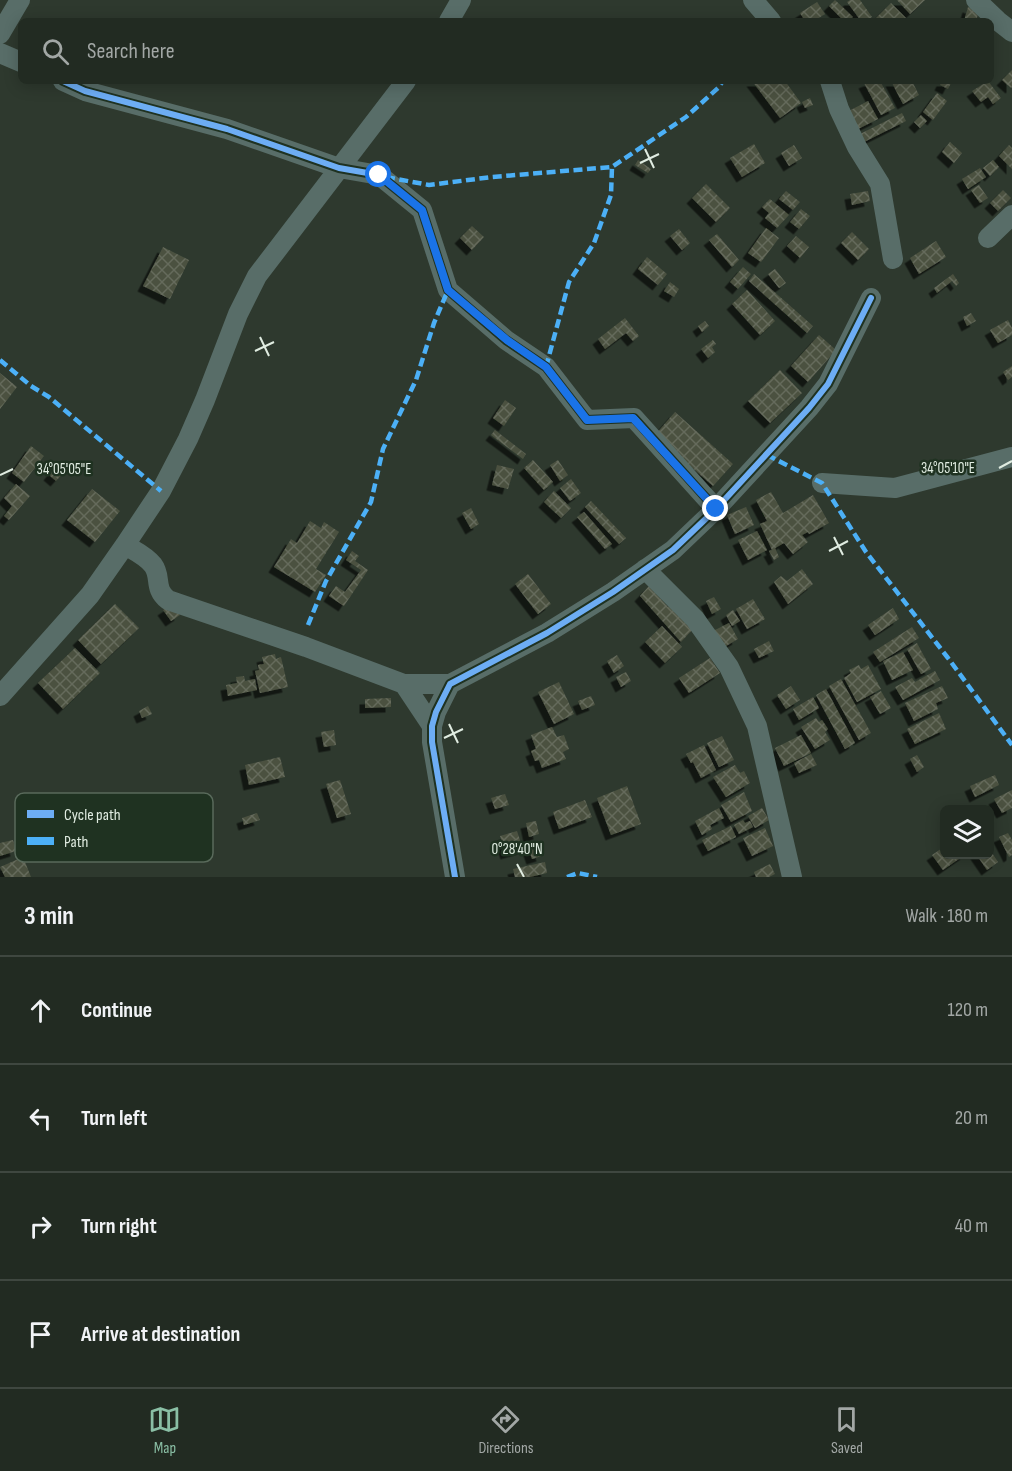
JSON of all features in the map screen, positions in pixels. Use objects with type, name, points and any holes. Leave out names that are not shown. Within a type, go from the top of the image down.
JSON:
[{"type":"street","points":[[0,34],[20,0]]},
{"type":"street","points":[[451,18],[461,0]]},
{"type":"street","points":[[753,0],[768,18]]},
{"type":"street","points":[[976,0],[1012,32]]},
{"type":"street","points":[[0,53],[18,61]]},
{"type":"street","points":[[70,84],[85,91],[227,129],[339,168],[379,175],[422,210],[448,290],[507,340],[546,367],[587,420],[633,418],[716,509]]},
{"type":"street","points":[[0,696],[90,595],[125,546],[161,491],[188,439],[238,314],[257,276],[404,84]]},
{"type":"street","points":[[831,84],[856,147],[880,184],[893,259]]},
{"type":"street","points":[[988,238],[1012,215]]},
{"type":"street","points":[[125,546],[143,556],[154,567],[158,588],[161,595],[168,600],[306,647],[404,684],[450,684],[547,633],[673,550],[716,509],[809,408],[828,384],[870,298]]},
{"type":"street","points":[[822,483],[895,488],[1012,457]]},
{"type":"street","points":[[645,569],[695,618],[729,668],[753,717],[792,877]]},
{"type":"street","points":[[404,684],[432,726]]},
{"type":"street","points":[[450,684],[436,712],[432,726],[432,742],[455,877]]},
{"type":"building","points":[[835,0],[853,17],[841,18],[829,6]]},
{"type":"building","points":[[860,0],[872,17],[859,18],[847,2]]},
{"type":"building","points":[[897,0],[925,0],[910,14]]},
{"type":"building","points":[[817,2],[825,14],[819,18],[803,18],[800,13]]},
{"type":"building","points":[[891,3],[906,18],[876,18]]},
{"type":"building","points":[[968,7],[979,11],[977,18],[965,18]]},
{"type":"building","points":[[1012,70],[1012,87],[1011,88],[1002,80]]},
{"type":"building","points":[[754,84],[787,84],[801,103],[780,118]]},
{"type":"building","points":[[865,84],[882,84],[895,108],[881,115]]},
{"type":"building","points":[[893,84],[914,84],[919,95],[903,104]]},
{"type":"building","points":[[940,84],[950,84],[948,89]]},
{"type":"building","points":[[983,84],[990,84],[1001,98],[993,104],[988,97],[981,102],[972,91]]},
{"type":"building","points":[[937,93],[947,101],[933,120],[923,112]]},
{"type":"building","points":[[810,98],[813,105],[805,108],[802,102]]},
{"type":"building","points":[[868,101],[878,119],[854,131],[845,113]]},
{"type":"building","points":[[902,113],[906,121],[862,143],[858,135]]},
{"type":"building","points":[[921,115],[927,121],[920,128],[914,122]]},
{"type":"building","points":[[950,142],[962,153],[954,163],[942,152]]},
{"type":"building","points":[[754,144],[765,163],[742,177],[730,158]]},
{"type":"building","points":[[794,145],[802,158],[789,166],[781,153]]},
{"type":"building","points":[[1009,145],[1012,148],[1012,169],[999,156]]},
{"type":"building","points":[[638,160],[651,169],[648,173],[635,165]]},
{"type":"building","points":[[993,160],[999,167],[990,176],[983,168]]},
{"type":"building","points":[[980,168],[986,177],[968,189],[962,179]]},
{"type":"building","points":[[706,184],[730,208],[716,222],[692,198]]},
{"type":"building","points":[[979,185],[988,198],[980,203],[971,190]]},
{"type":"building","points":[[1003,190],[1011,198],[998,211],[990,203]]},
{"type":"building","points":[[786,191],[800,202],[793,210],[779,199]]},
{"type":"building","points":[[868,191],[870,201],[852,205],[850,194]]},
{"type":"building","points":[[770,199],[789,215],[777,228],[765,218],[769,213],[762,207]]},
{"type":"building","points":[[801,209],[810,216],[799,229],[790,222]]},
{"type":"building","points":[[472,226],[484,237],[472,250],[460,238]]},
{"type":"building","points":[[766,228],[779,238],[761,262],[748,253]]},
{"type":"building","points":[[679,229],[690,243],[682,250],[670,236]]},
{"type":"building","points":[[852,232],[869,249],[858,260],[841,243]]},
{"type":"building","points":[[717,234],[739,260],[732,267],[709,240]]},
{"type":"building","points":[[796,236],[809,247],[800,258],[787,246]]},
{"type":"building","points":[[936,241],[946,257],[919,274],[910,258]]},
{"type":"building","points":[[163,247],[189,260],[170,299],[143,286]]},
{"type":"building","points":[[647,257],[667,274],[658,285],[638,269]]},
{"type":"building","points":[[743,267],[751,274],[738,289],[730,282]]},
{"type":"building","points":[[775,269],[786,283],[779,288],[768,274]]},
{"type":"building","points":[[754,274],[813,326],[807,333],[749,281]]},
{"type":"building","points":[[953,274],[959,283],[956,286],[952,281],[937,293],[934,288]]},
{"type":"building","points":[[670,282],[679,289],[674,297],[664,291]]},
{"type":"building","points":[[747,290],[775,321],[760,335],[732,304]]},
{"type":"building","points":[[971,313],[976,321],[967,326],[963,317]]},
{"type":"building","points":[[625,318],[639,336],[633,341],[626,333],[605,349],[598,339]]},
{"type":"building","points":[[1008,320],[1012,328],[1012,335],[998,343],[990,330]]},
{"type":"building","points":[[705,321],[709,326],[702,332],[698,326]]},
{"type":"building","points":[[819,335],[836,350],[808,382],[791,366]]},
{"type":"building","points":[[713,340],[716,344],[712,347],[715,352],[708,358],[701,349]]},
{"type":"building","points":[[1012,366],[1012,377],[1008,380],[1003,372]]},
{"type":"building","points":[[780,370],[802,393],[770,423],[748,401]]},
{"type":"building","points":[[0,373],[17,387],[0,409]]},
{"type":"building","points":[[505,400],[516,408],[504,426],[493,418]]},
{"type":"building","points":[[675,412],[733,464],[713,486],[655,435]]},
{"type":"building","points":[[495,430],[526,454],[523,459],[491,435]]},
{"type":"building","points":[[31,446],[44,456],[24,482],[12,473]]},
{"type":"building","points":[[533,460],[553,482],[544,490],[524,468]]},
{"type":"building","points":[[558,460],[568,475],[560,481],[550,465]]},
{"type":"building","points":[[59,463],[66,470],[56,481],[49,475]]},
{"type":"building","points":[[497,465],[514,469],[508,489],[492,485]]},
{"type":"building","points":[[571,479],[581,493],[570,501],[560,488]]},
{"type":"building","points":[[16,484],[30,496],[9,520],[4,516],[12,506],[4,498]]},
{"type":"building","points":[[92,489],[120,511],[95,542],[67,520]]},
{"type":"building","points":[[554,491],[571,508],[561,518],[544,502]]},
{"type":"building","points":[[771,492],[783,513],[813,495],[829,523],[809,534],[808,532],[802,535],[808,542],[793,554],[784,543],[775,548],[779,557],[774,560],[760,524],[767,521],[756,500]]},
{"type":"building","points":[[591,501],[626,538],[619,544],[585,507]]},
{"type":"building","points":[[746,507],[754,525],[735,534],[727,515]]},
{"type":"building","points":[[471,508],[479,524],[471,529],[462,513]]},
{"type":"building","points":[[584,512],[612,544],[605,549],[577,517]]},
{"type":"building","points":[[310,521],[321,528],[324,522],[339,532],[316,569],[326,575],[315,592],[274,567],[291,539],[297,543]]},
{"type":"building","points":[[757,531],[767,550],[748,560],[738,540]]},
{"type":"building","points":[[352,551],[359,556],[355,561],[368,570],[344,606],[329,596],[336,586],[345,592],[361,570],[346,560]]},
{"type":"building","points":[[802,569],[813,584],[788,604],[774,582],[781,576],[787,581]]},
{"type":"building","points":[[528,574],[551,604],[538,614],[515,584]]},
{"type":"building","points":[[649,586],[668,607],[672,603],[694,628],[681,642],[640,596]]},
{"type":"building","points":[[714,597],[721,609],[712,614],[706,601]]},
{"type":"building","points":[[753,599],[765,619],[747,629],[736,609]]},
{"type":"building","points":[[115,604],[139,628],[101,664],[78,640]]},
{"type":"building","points":[[172,604],[180,615],[171,621],[163,610]]},
{"type":"building","points":[[893,608],[899,619],[875,635],[868,625]]},
{"type":"building","points":[[733,610],[740,621],[732,626],[726,615]]},
{"type":"building","points":[[729,623],[738,639],[721,649],[711,632]]},
{"type":"building","points":[[662,626],[682,647],[665,663],[645,642]]},
{"type":"building","points":[[912,627],[919,638],[880,662],[873,652]]},
{"type":"building","points":[[769,641],[774,651],[759,658],[754,649]]},
{"type":"building","points":[[917,643],[931,669],[921,674],[907,649]]},
{"type":"building","points":[[75,648],[100,673],[63,709],[38,683]]},
{"type":"building","points":[[903,652],[913,670],[892,680],[883,661]]},
{"type":"building","points":[[275,654],[276,659],[281,657],[288,687],[260,693],[255,671],[259,670],[258,665],[264,664],[262,657]]},
{"type":"building","points":[[617,655],[624,666],[614,673],[607,661]]},
{"type":"building","points":[[710,658],[720,673],[689,693],[679,678]]},
{"type":"building","points":[[859,665],[861,669],[868,665],[881,689],[857,702],[844,678],[851,673],[849,670]]},
{"type":"building","points":[[935,671],[940,680],[903,700],[895,687],[912,678],[915,682]]},
{"type":"building","points":[[626,672],[631,681],[621,687],[616,677]]},
{"type":"building","points":[[244,676],[245,681],[255,679],[257,690],[228,696],[226,685],[237,683],[236,677]]},
{"type":"building","points":[[841,679],[871,733],[859,740],[829,686]]},
{"type":"building","points":[[559,682],[574,714],[554,724],[538,692]]},
{"type":"building","points":[[791,686],[800,700],[786,709],[777,695]]},
{"type":"building","points":[[942,686],[948,698],[936,703],[938,709],[914,721],[905,703]]},
{"type":"building","points":[[826,689],[855,743],[845,749],[816,695]]},
{"type":"building","points":[[881,691],[891,708],[880,714],[870,697]]},
{"type":"building","points":[[591,696],[595,705],[582,710],[578,701]]},
{"type":"building","points":[[813,697],[819,708],[799,720],[793,709]]},
{"type":"building","points":[[391,698],[391,707],[365,708],[365,699]]},
{"type":"building","points":[[148,706],[152,714],[142,718],[139,711]]},
{"type":"building","points":[[939,713],[946,729],[915,744],[907,729]]},
{"type":"building","points":[[816,718],[819,722],[822,720],[828,729],[825,732],[830,740],[815,749],[801,727]]},
{"type":"building","points":[[552,727],[557,737],[564,735],[569,749],[563,752],[566,759],[542,768],[539,760],[535,761],[531,751],[536,749],[531,735]]},
{"type":"building","points":[[334,730],[336,745],[324,747],[321,732]]},
{"type":"building","points":[[801,735],[811,753],[784,766],[775,748]]},
{"type":"building","points":[[722,736],[734,760],[719,767],[707,743]]},
{"type":"building","points":[[704,745],[716,770],[701,778],[686,754]]},
{"type":"building","points":[[811,754],[817,765],[799,773],[794,763]]},
{"type":"building","points":[[917,755],[924,767],[917,772],[910,759]]},
{"type":"building","points":[[280,757],[285,777],[249,785],[245,765]]},
{"type":"building","points":[[735,765],[740,773],[744,771],[750,783],[726,797],[713,777]]},
{"type":"building","points":[[995,775],[999,785],[975,797],[970,786]]},
{"type":"building","points":[[340,780],[351,814],[337,818],[326,784]]},
{"type":"building","points":[[627,786],[641,824],[611,835],[597,798]]},
{"type":"building","points":[[1012,790],[1012,808],[1002,813],[994,799]]},
{"type":"building","points":[[744,792],[752,811],[731,822],[721,805]]},
{"type":"building","points":[[505,794],[509,805],[495,809],[491,798]]},
{"type":"building","points":[[585,800],[592,817],[559,829],[553,812]]},
{"type":"building","points":[[719,808],[724,818],[710,825],[712,829],[702,835],[695,821]]},
{"type":"building","points":[[762,808],[769,820],[755,828],[748,816]]},
{"type":"building","points":[[257,813],[260,820],[244,825],[242,818]]},
{"type":"building","points":[[743,820],[745,823],[750,821],[753,827],[739,834],[734,825]]},
{"type":"building","points":[[536,821],[539,834],[529,837],[526,823]]},
{"type":"building","points":[[731,826],[736,837],[708,851],[702,840]]},
{"type":"building","points":[[765,828],[773,846],[752,856],[743,838]]},
{"type":"building","points":[[517,831],[523,849],[506,854],[500,836]]},
{"type":"building","points":[[1008,833],[1012,840],[1012,855],[1009,857],[999,837]]},
{"type":"building","points":[[13,840],[15,851],[0,856],[0,843]]},
{"type":"building","points":[[537,841],[542,856],[532,859],[527,845]]},
{"type":"building","points":[[940,850],[940,859],[959,859],[943,870],[932,855]]},
{"type":"building","points":[[994,856],[998,862],[987,870],[979,859],[994,859]]},
{"type":"building","points":[[15,860],[25,862],[31,877],[5,877],[0,867]]},
{"type":"building","points":[[545,862],[547,873],[530,877],[515,877],[513,869]]},
{"type":"building","points":[[770,864],[775,874],[769,877],[756,877],[754,872]]},
{"type":"marked path","points":[[386,177],[429,185],[612,167],[686,117],[721,84]]},
{"type":"marked path","points":[[546,367],[569,282],[594,243],[611,195],[612,167]]},
{"type":"marked path","points":[[308,625],[326,581],[371,502],[383,449],[416,380],[434,323],[448,290]]},
{"type":"marked path","points":[[0,360],[31,386],[49,397],[161,491]]},
{"type":"marked path","points":[[767,455],[822,483],[866,552],[1012,745]]},
{"type":"marked path","points":[[567,877],[578,873],[597,877]]},
{"type":"cycle path","points":[[70,84],[85,91],[227,129],[339,168],[379,175],[422,210],[448,290],[506,340],[546,367],[587,420],[634,418],[716,509]]},
{"type":"cycle path","points":[[455,877],[432,742],[432,726],[436,712],[450,684],[547,633],[613,592],[673,550],[716,509],[809,408],[828,384],[871,298]]},
{"type":"route","points":[[379,175],[422,210],[448,290],[507,340],[546,367],[587,420],[633,418],[716,509]]}]
